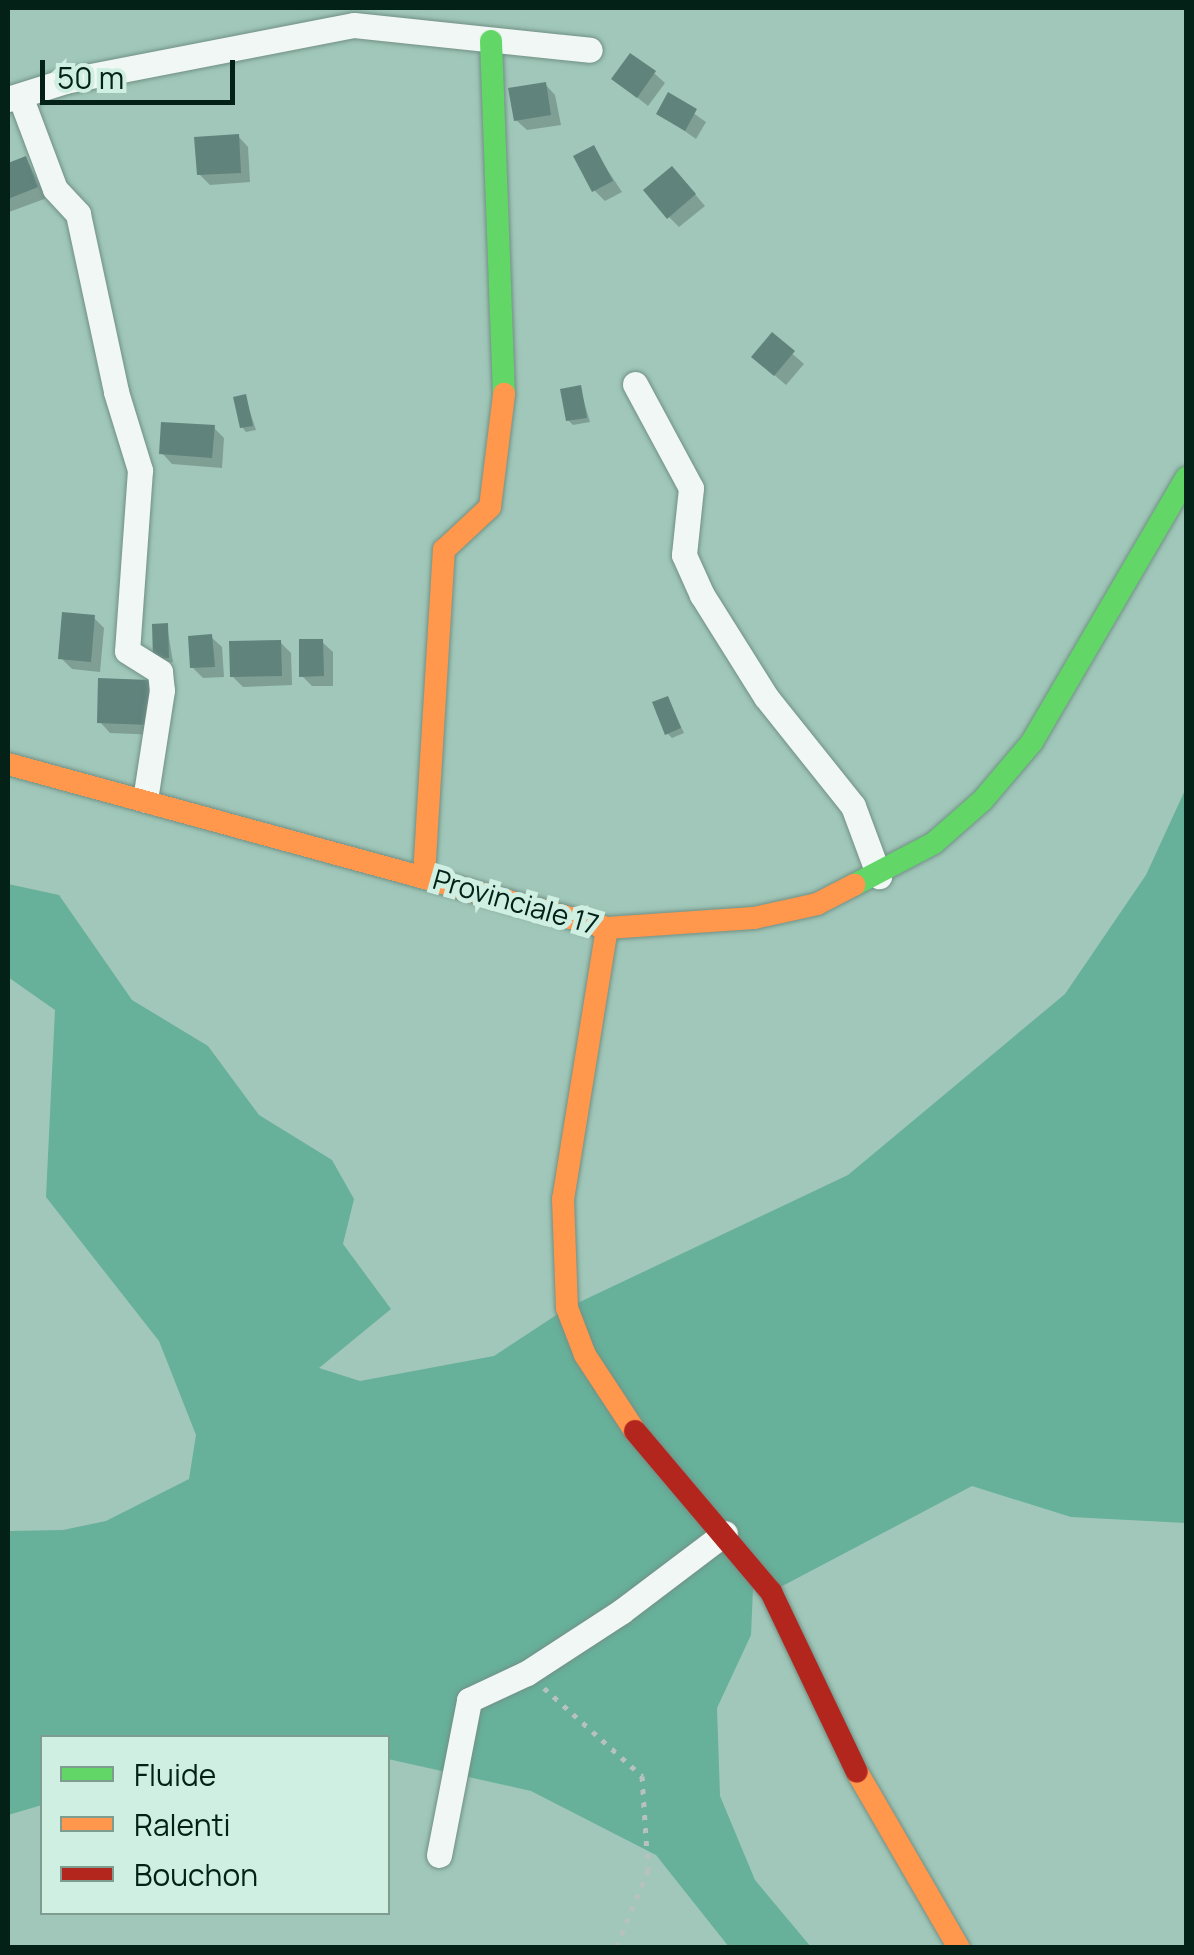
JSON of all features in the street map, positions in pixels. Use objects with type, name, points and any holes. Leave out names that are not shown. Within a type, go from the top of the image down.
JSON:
[{"type":"street","points":[[145,800],[162,690],[160,672],[127,651],[140,470],[116,392],[78,214],[55,189],[14,97],[65,81],[354,25],[404,25],[491,41],[590,50]]},
{"type":"street","points":[[424,874],[444,550],[490,507],[508,365],[491,41]]},
{"type":"street","points":[[635,384],[691,488],[684,555],[702,595],[766,698],[853,806],[879,876]]},
{"type":"street","name":"Provinciale 17","points":[[8,764],[424,874],[607,928],[754,918],[817,904],[879,876],[934,843],[1032,742],[1186,478]]},
{"type":"street","points":[[607,928],[563,1199],[567,1308],[586,1355],[629,1424],[771,1592],[873,1804],[959,1948]]},
{"type":"street","points":[[439,1855],[469,1700],[527,1673],[725,1533]]},
{"type":"path","points":[[527,1673],[642,1776],[648,1870],[616,1948]]},
{"type":"green space","points":[[1186,788],[1186,1523],[1071,1517],[972,1486],[771,1592],[753,1589],[751,1635],[717,1708],[720,1796],[755,1880],[811,1947],[729,1947],[656,1855],[531,1791],[390,1759],[390,1735],[40,1735],[40,1806],[8,1815],[8,1531],[63,1530],[106,1521],[189,1479],[196,1435],[159,1341],[46,1197],[55,1010],[8,977],[8,884],[59,895],[132,1000],[208,1046],[259,1115],[332,1160],[354,1199],[343,1244],[391,1309],[319,1368],[360,1381],[494,1356],[567,1308],[848,1175],[1065,994],[1146,875]]},
{"type":"building","points":[[630,53],[656,71],[637,98],[611,79]]},
{"type":"building","points":[[546,82],[551,115],[514,121],[508,88]]},
{"type":"building","points":[[668,92],[697,109],[685,131],[656,114]]},
{"type":"building","points":[[239,134],[241,173],[197,175],[194,137]]},
{"type":"building","points":[[594,145],[613,181],[592,192],[573,156]]},
{"type":"building","points":[[26,156],[38,187],[8,199],[8,163]]},
{"type":"building","points":[[672,166],[696,194],[667,219],[643,190]]},
{"type":"building","points":[[772,332],[795,351],[774,376],[751,357]]},
{"type":"building","points":[[581,385],[587,418],[566,421],[560,389]]},
{"type":"building","points":[[246,394],[253,426],[240,428],[233,397]]},
{"type":"building","points":[[161,422],[215,425],[212,458],[159,454]]},
{"type":"building","points":[[62,612],[95,615],[91,662],[58,659]]},
{"type":"building","points":[[168,623],[169,658],[153,659],[152,624]]},
{"type":"building","points":[[212,634],[215,667],[190,668],[188,636]]},
{"type":"building","points":[[299,639],[323,639],[324,676],[299,677]]},
{"type":"building","points":[[281,640],[282,676],[230,677],[229,641]]},
{"type":"building","points":[[98,678],[150,680],[149,725],[97,723]]},
{"type":"building","points":[[668,696],[681,728],[665,735],[652,702]]},
{"type":"traffic: fast","points":[[491,41],[504,394]]},
{"type":"traffic: fast","points":[[854,885],[934,843],[982,801],[1032,742],[1186,478]]},
{"type":"traffic: slow","points":[[424,875],[444,550],[490,507],[504,394]]},
{"type":"traffic: slow","points":[[8,764],[607,928],[754,918],[817,904],[854,885]]},
{"type":"traffic: slow","points":[[607,928],[563,1199],[567,1308],[585,1355],[635,1431]]},
{"type":"traffic: slow","points":[[857,1772],[959,1948]]},
{"type":"traffic: jam","points":[[635,1431],[771,1592],[857,1772]]}]
